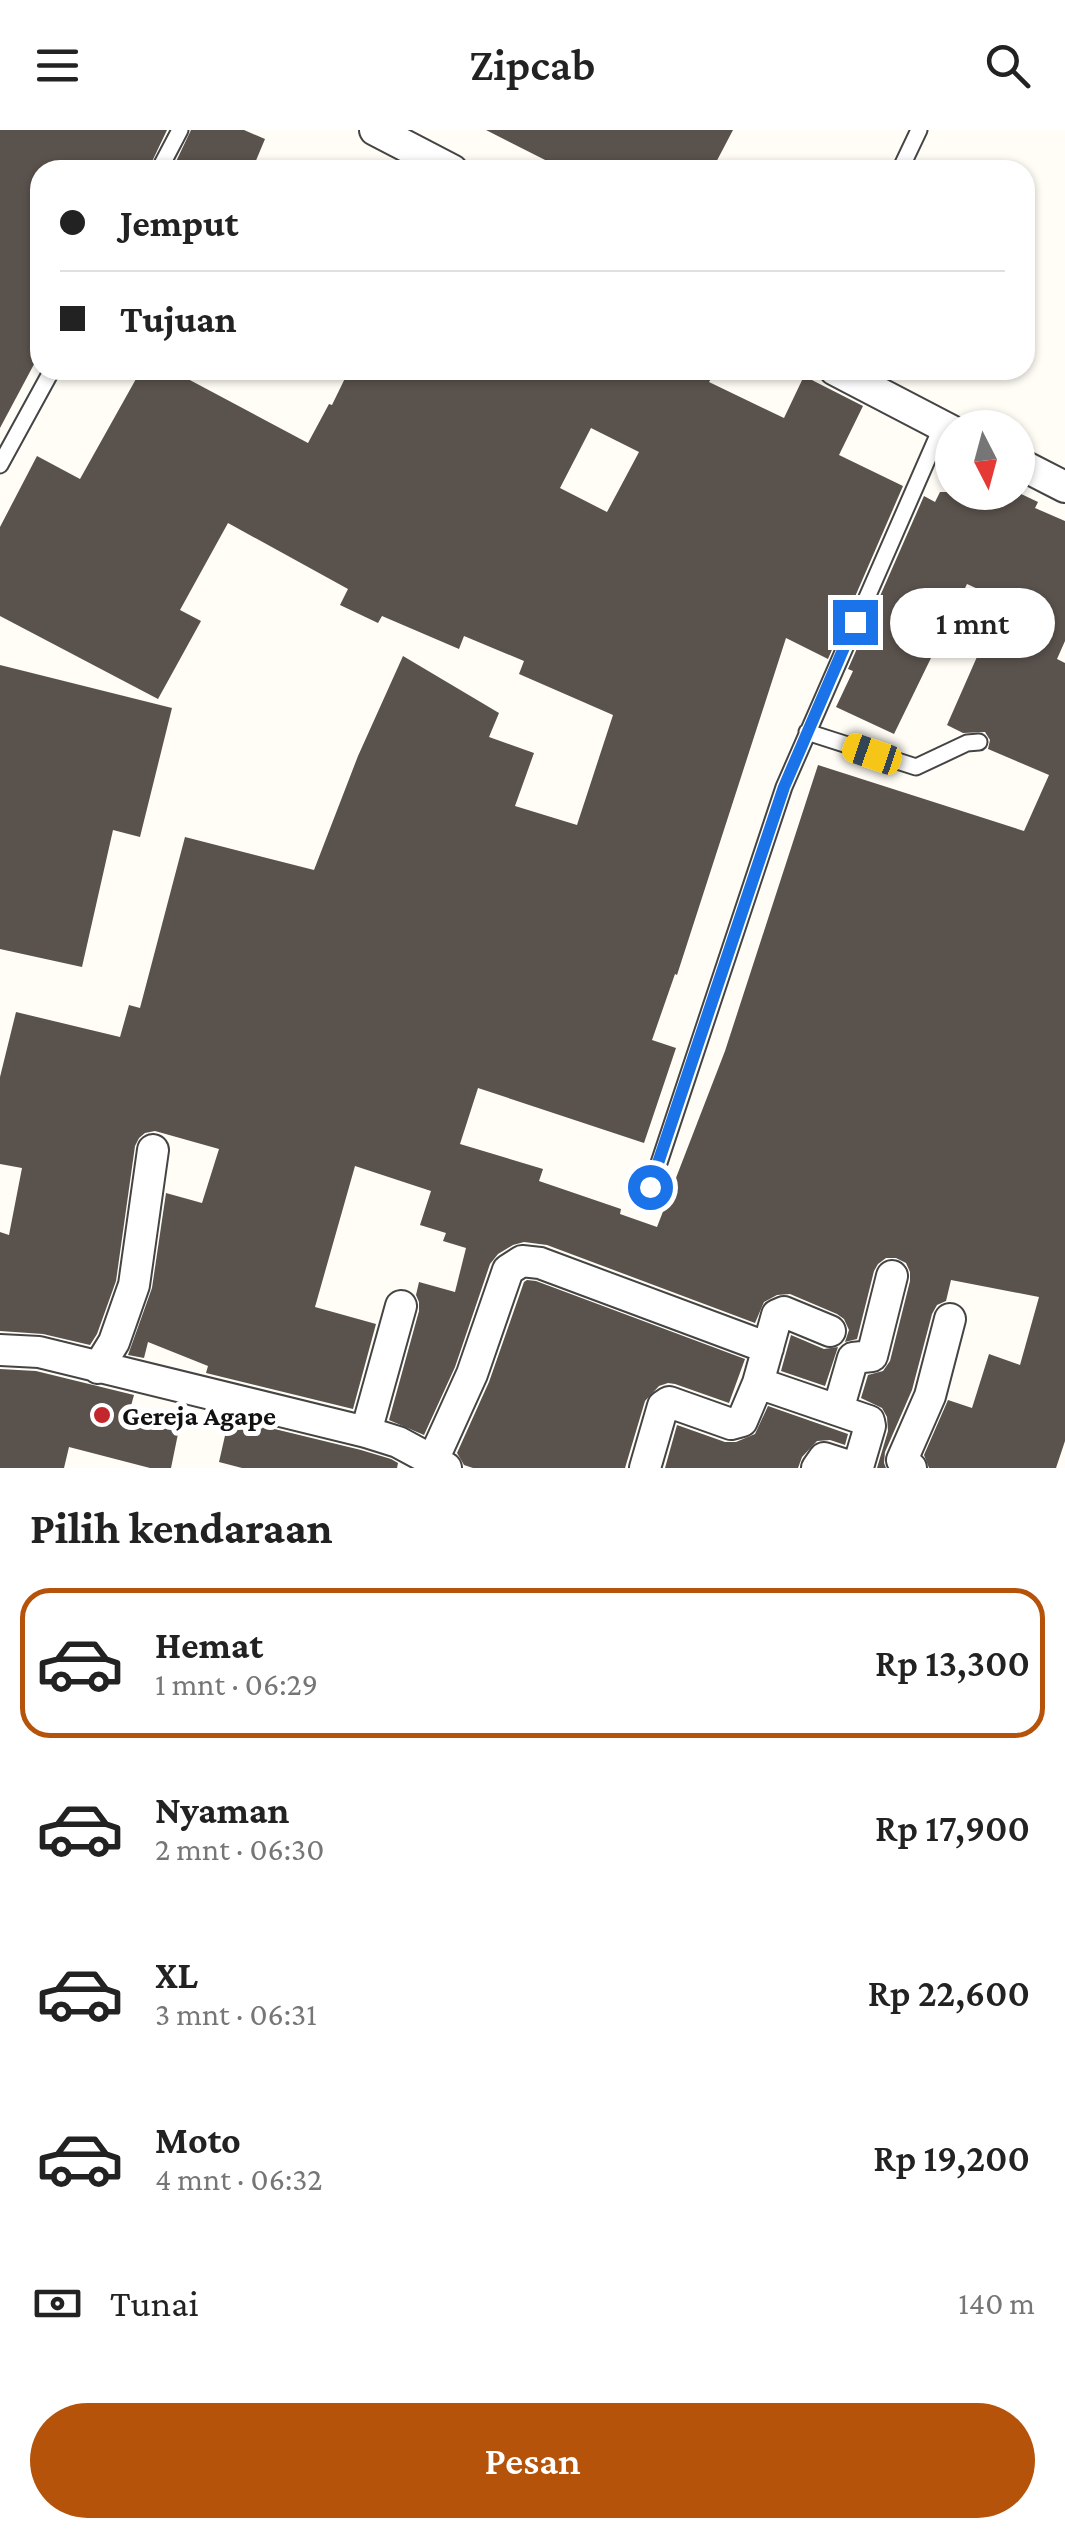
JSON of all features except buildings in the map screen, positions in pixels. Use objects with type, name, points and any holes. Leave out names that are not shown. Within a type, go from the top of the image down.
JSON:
[{"type":"street","points":[[375,130],[433,160]]},
{"type":"street","points":[[853,380],[935,422]]},
{"type":"street","points":[[1035,472],[1065,487]]},
{"type":"street","points":[[98,1368],[114,1342],[134,1285],[154,1150]]},
{"type":"street","points":[[0,1350],[39,1352],[366,1432],[398,1442],[440,1464],[508,1270],[522,1262],[540,1264],[768,1348]]},
{"type":"street","points":[[838,1410],[852,1358],[872,1356],[892,1276]]},
{"type":"street","points":[[366,1432],[401,1306]]},
{"type":"street","points":[[646,1468],[663,1406],[669,1402],[731,1424],[742,1420],[780,1313],[830,1332]]},
{"type":"street","points":[[911,1468],[902,1460],[930,1396],[950,1319]]},
{"type":"street","points":[[758,1383],[869,1422],[858,1467],[824,1458],[817,1468]]},
{"type":"lane","points":[[164,160],[180,130]]},
{"type":"lane","points":[[905,160],[919,130]]},
{"type":"lane","points":[[0,465],[47,380]]},
{"type":"lane","points":[[650,1187],[784,787],[935,457]]},
{"type":"lane","points":[[807,732],[916,767],[968,743],[979,742]]},
{"type":"place","name":"Gereja Agape","points":[[102,1415]]},
{"type":"route","points":[[650,1187],[784,787],[855,622]]}]
